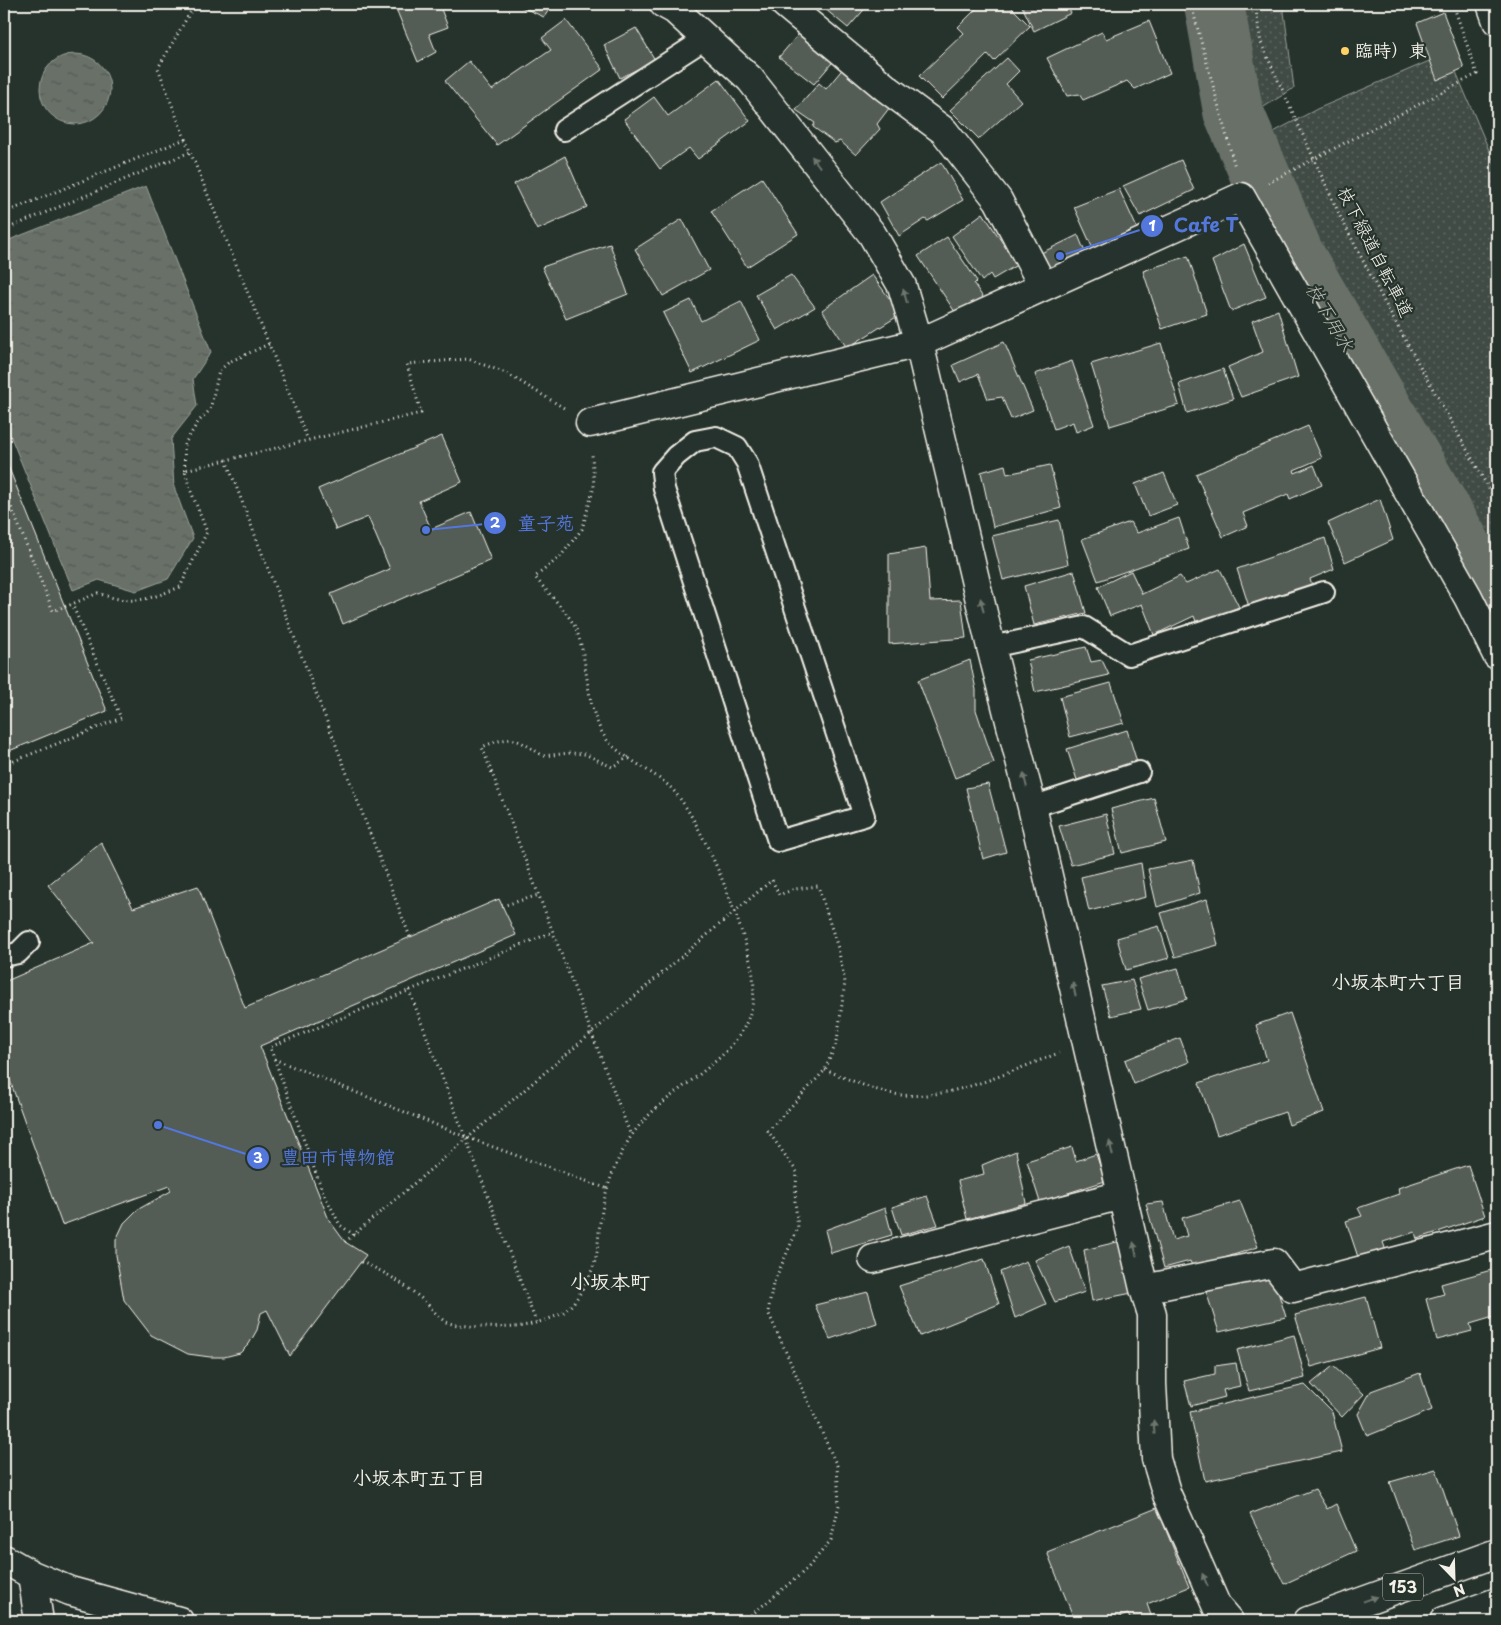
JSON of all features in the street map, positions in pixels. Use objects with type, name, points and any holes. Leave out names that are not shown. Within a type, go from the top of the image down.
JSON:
[{"type":"main road","points":[[664,4],[675,10],[750,79],[872,234],[902,286],[919,343],[991,648],[1032,807],[1086,1044],[1144,1289],[1152,1314],[1152,1384],[1156,1459],[1167,1494],[1217,1607],[1229,1621]]},
{"type":"main road","points":[[785,4],[886,88],[944,131],[998,200],[1043,286]]},
{"type":"main road","points":[[1491,4],[1497,21]]},
{"type":"main road","points":[[590,423],[919,343],[1241,197],[1468,597],[1497,655]]},
{"type":"main road","points":[[873,1259],[1122,1195]]},
{"type":"main road","points":[[1144,1289],[1274,1263],[1293,1288],[1497,1235]]},
{"type":"main road","name":"153","points":[[1308,1621],[1497,1553]]},
{"type":"main road","points":[[4,1559],[32,1575],[70,1591],[179,1621]]},
{"type":"main road","points":[[32,1575],[39,1621]]},
{"type":"main road","points":[[1444,1621],[1497,1602]]},
{"type":"lane","points":[[564,130],[705,38]]},
{"type":"lane","points":[[716,437],[737,447],[747,463],[864,816],[778,841],[664,489],[662,472],[676,456],[695,441],[716,437]]},
{"type":"lane","points":[[991,648],[1084,627],[1129,655],[1324,592]]},
{"type":"lane","points":[[1032,807],[1139,772]]},
{"type":"lane","points":[[4,956],[18,953],[29,942]]},
{"type":"path","points":[[195,4],[158,68],[190,152],[308,440]]},
{"type":"path","points":[[1191,4],[1231,149],[1241,197]]},
{"type":"path","name":"枝下緑道自転車道","points":[[1255,4],[1261,43],[1313,161],[1389,311],[1497,503]]},
{"type":"path","points":[[1290,171],[1313,161],[1477,74],[1453,4]]},
{"type":"path","points":[[4,213],[185,139]]},
{"type":"path","points":[[4,230],[190,152]]},
{"type":"path","points":[[4,489],[53,611],[98,593],[118,600],[146,600],[180,587],[207,532],[189,486],[185,470],[184,444],[198,422],[210,410],[219,371],[229,362],[269,344]]},
{"type":"path","points":[[185,470],[420,413],[408,364],[468,360],[506,373],[590,423],[594,487],[582,529],[560,557],[534,577],[575,626],[596,716],[608,741],[670,787],[692,816],[735,911],[753,975],[754,1002],[743,1032],[729,1050],[685,1085],[641,1124],[631,1136],[614,1171],[608,1189],[601,1215],[595,1261],[581,1292],[563,1313],[523,1326],[493,1328],[446,1323],[422,1299],[376,1268],[361,1262]]},
{"type":"path","points":[[226,460],[410,937]]},
{"type":"path","points":[[65,607],[74,604]]},
{"type":"path","points":[[4,765],[121,718],[74,604]]},
{"type":"path","points":[[629,757],[612,767],[586,754],[570,753],[543,756],[521,741],[503,738],[482,747],[631,1136]]},
{"type":"path","points":[[345,1242],[466,1137],[772,880],[779,896],[795,889],[818,886],[838,948],[845,982],[837,1041],[825,1070],[768,1131],[797,1172],[795,1201],[798,1228],[773,1284],[768,1312],[837,1466],[839,1505],[831,1540],[807,1569],[744,1621]]},
{"type":"path","points":[[502,906],[539,895]]},
{"type":"path","points":[[354,1235],[340,1224],[322,1190],[270,1047],[553,932]]},
{"type":"path","points":[[409,990],[536,1322]]},
{"type":"path","points":[[825,1070],[894,1094],[923,1095],[952,1091],[1086,1044]]},
{"type":"path","points":[[274,1060],[466,1137],[608,1189]]},
{"type":"shaded area","points":[[1230,4],[1283,4],[1294,88],[1259,110]]},
{"type":"shaded area","points":[[1448,53],[1497,169],[1497,567],[1329,266],[1266,136],[1317,109]]},
{"type":"water","points":[[75,54],[88,57],[100,64],[107,76],[110,89],[107,102],[100,114],[88,121],[75,124],[62,121],[50,114],[43,102],[40,89],[43,76],[50,64],[62,57]]},
{"type":"water","points":[[146,186],[211,352],[193,379],[197,406],[171,439],[174,487],[193,538],[168,579],[136,591],[99,580],[73,590],[4,420],[4,242]]},
{"type":"building","points":[[394,4],[439,4],[448,27],[429,34],[436,52],[418,62]]},
{"type":"building","points":[[515,4],[553,4],[544,17]]},
{"type":"building","points":[[819,4],[869,4],[848,28]]},
{"type":"building","points":[[981,4],[1008,4],[1030,26],[994,61],[988,54],[942,99],[919,76],[964,33],[958,27]]},
{"type":"building","points":[[1021,4],[1066,4],[1071,13],[1034,31]]},
{"type":"building","points":[[1443,12],[1464,68],[1437,80],[1417,23]]},
{"type":"building","points":[[566,20],[603,69],[497,145],[445,81],[469,61],[492,90],[551,50],[542,38]]},
{"type":"building","points":[[1149,21],[1170,73],[1135,89],[1127,81],[1083,100],[1079,94],[1067,96],[1047,58],[1102,32],[1106,39]]},
{"type":"building","points":[[636,28],[655,60],[620,78],[604,45]]},
{"type":"building","points":[[803,29],[837,57],[814,84],[779,57]]},
{"type":"building","points":[[1007,58],[1019,71],[1006,84],[1021,101],[979,139],[950,110]]},
{"type":"building","points":[[845,66],[893,103],[877,124],[880,129],[856,155],[840,141],[835,143],[813,127],[815,123],[796,110],[819,83],[826,89]]},
{"type":"building","points":[[719,79],[750,121],[698,159],[689,148],[660,169],[624,119],[654,97],[668,116]]},
{"type":"building","points":[[565,156],[587,207],[537,230],[514,184]]},
{"type":"building","points":[[1181,160],[1194,190],[1140,216],[1123,186]]},
{"type":"building","points":[[941,162],[963,200],[928,221],[925,219],[899,236],[880,202]]},
{"type":"building","points":[[762,178],[798,234],[747,267],[711,211]]},
{"type":"building","points":[[1119,189],[1137,228],[1093,249],[1074,207]]},
{"type":"building","points":[[983,213],[1017,265],[993,279],[990,274],[982,281],[952,236]]},
{"type":"building","points":[[682,219],[709,270],[663,296],[635,249]]},
{"type":"building","points":[[1078,235],[1087,257],[1047,275],[1039,254]]},
{"type":"building","points":[[947,237],[977,281],[974,284],[984,299],[959,318],[918,256]]},
{"type":"building","points":[[610,244],[628,294],[566,319],[542,267]]},
{"type":"building","points":[[1244,244],[1266,297],[1231,311],[1212,261]]},
{"type":"building","points":[[1188,256],[1207,314],[1162,329],[1143,271]]},
{"type":"building","points":[[791,275],[815,307],[777,330],[756,295]]},
{"type":"building","points":[[872,275],[901,314],[847,348],[822,310]]},
{"type":"building","points":[[691,300],[701,321],[741,301],[760,340],[692,373],[663,313]]},
{"type":"building","points":[[1278,310],[1298,377],[1241,397],[1228,367],[1263,352],[1252,321]]},
{"type":"building","points":[[1004,342],[1033,410],[1011,419],[1002,397],[988,399],[978,374],[960,382],[953,365]]},
{"type":"building","points":[[1161,343],[1179,405],[1110,426],[1091,364]]},
{"type":"building","points":[[1072,361],[1094,425],[1076,432],[1073,422],[1054,429],[1035,374]]},
{"type":"building","points":[[1223,369],[1233,399],[1187,413],[1179,384]]},
{"type":"building","points":[[1308,426],[1322,458],[1294,470],[1295,473],[1314,465],[1322,485],[1290,499],[1288,494],[1243,513],[1248,526],[1223,537],[1196,474]]},
{"type":"building","points":[[442,436],[462,482],[419,501],[431,529],[471,512],[491,560],[343,624],[331,594],[390,569],[368,517],[336,530],[318,489]]},
{"type":"building","points":[[4,456],[107,711],[4,753]]},
{"type":"building","points":[[1005,465],[1007,474],[1050,465],[1061,508],[993,527],[981,472]]},
{"type":"building","points":[[1164,473],[1177,505],[1148,516],[1135,484]]},
{"type":"building","points":[[1380,499],[1393,540],[1345,562],[1328,523]]},
{"type":"building","points":[[1179,518],[1189,549],[1098,581],[1082,539],[1130,522],[1137,533]]},
{"type":"building","points":[[1059,520],[1068,564],[1003,580],[992,536]]},
{"type":"building","points":[[1325,538],[1334,569],[1310,579],[1313,590],[1250,610],[1237,569]]},
{"type":"building","points":[[926,548],[930,601],[961,600],[966,638],[889,644],[889,554]]},
{"type":"building","points":[[1220,569],[1239,607],[1197,624],[1194,616],[1154,635],[1142,604],[1110,616],[1098,587],[1131,571],[1142,594],[1180,576],[1186,584]]},
{"type":"building","points":[[1074,571],[1086,613],[1034,625],[1024,586]]},
{"type":"building","points":[[1086,647],[1091,662],[1102,660],[1109,675],[1035,692],[1028,660]]},
{"type":"building","points":[[970,660],[976,690],[976,710],[994,763],[955,778],[918,680]]},
{"type":"building","points":[[1111,683],[1124,723],[1070,737],[1060,697]]},
{"type":"building","points":[[1127,730],[1137,762],[1077,780],[1067,749]]},
{"type":"building","points":[[988,784],[1006,852],[983,859],[966,788]]},
{"type":"building","points":[[1154,798],[1166,842],[1122,853],[1111,809]]},
{"type":"building","points":[[1106,814],[1115,854],[1071,865],[1059,826]]},
{"type":"building","points":[[101,842],[133,908],[198,886],[245,1008],[499,899],[516,935],[260,1046],[329,1220],[345,1242],[366,1255],[290,1356],[267,1310],[261,1313],[257,1330],[249,1344],[240,1353],[224,1357],[210,1357],[188,1354],[151,1335],[124,1300],[116,1255],[116,1240],[124,1223],[137,1210],[171,1191],[169,1186],[62,1225],[4,1064],[4,982],[94,943],[48,885]]},
{"type":"building","points":[[1193,860],[1200,893],[1157,907],[1148,869]]},
{"type":"building","points":[[1141,863],[1146,897],[1089,911],[1081,877]]},
{"type":"building","points":[[1207,899],[1218,945],[1175,957],[1161,913]]},
{"type":"building","points":[[1159,926],[1169,958],[1126,970],[1117,938]]},
{"type":"building","points":[[1178,968],[1187,999],[1148,1010],[1138,979]]},
{"type":"building","points":[[1132,980],[1141,1009],[1111,1016],[1102,986]]},
{"type":"building","points":[[1290,1013],[1324,1112],[1289,1125],[1285,1112],[1217,1135],[1199,1083],[1267,1060],[1256,1025]]},
{"type":"building","points":[[1180,1038],[1189,1062],[1134,1084],[1125,1060]]},
{"type":"building","points":[[1497,1130],[1497,1163],[1492,1163],[1493,1131]]},
{"type":"building","points":[[1072,1147],[1076,1161],[1096,1154],[1105,1181],[1040,1202],[1027,1161]]},
{"type":"building","points":[[1016,1151],[1026,1203],[967,1219],[958,1181],[984,1174],[982,1165]]},
{"type":"building","points":[[1468,1165],[1485,1216],[1417,1239],[1415,1232],[1383,1242],[1386,1251],[1359,1260],[1346,1221],[1362,1216],[1358,1208],[1399,1194],[1398,1188]]},
{"type":"building","points":[[927,1196],[938,1225],[901,1235],[892,1207]]},
{"type":"building","points":[[1240,1201],[1258,1247],[1193,1268],[1190,1261],[1164,1268],[1146,1204],[1163,1202],[1173,1240],[1187,1236],[1182,1218]]},
{"type":"building","points":[[885,1208],[892,1235],[831,1253],[825,1230]]},
{"type":"building","points":[[1121,1241],[1132,1293],[1092,1301],[1084,1250]]},
{"type":"building","points":[[1069,1246],[1085,1292],[1055,1302],[1035,1260]]},
{"type":"building","points":[[984,1259],[999,1304],[920,1336],[899,1286]]},
{"type":"building","points":[[1026,1261],[1046,1304],[1015,1318],[1000,1272]]},
{"type":"building","points":[[1495,1269],[1497,1277],[1497,1316],[1470,1324],[1472,1331],[1437,1340],[1426,1299],[1444,1294],[1441,1284]]},
{"type":"building","points":[[1272,1273],[1286,1317],[1219,1332],[1205,1288]]},
{"type":"building","points":[[868,1292],[877,1323],[830,1339],[815,1305]]},
{"type":"building","points":[[1366,1297],[1380,1348],[1311,1367],[1295,1315]]},
{"type":"building","points":[[1294,1335],[1305,1378],[1249,1391],[1237,1350]]},
{"type":"building","points":[[1236,1363],[1240,1386],[1223,1390],[1225,1397],[1191,1406],[1184,1381],[1215,1374],[1215,1366]]},
{"type":"building","points":[[1333,1366],[1364,1394],[1342,1417],[1311,1384]]},
{"type":"building","points":[[1420,1373],[1432,1410],[1367,1436],[1358,1414],[1371,1391]]},
{"type":"building","points":[[1305,1385],[1332,1412],[1342,1452],[1205,1481],[1190,1412]]},
{"type":"building","points":[[1436,1469],[1459,1536],[1415,1550],[1390,1482]]},
{"type":"building","points":[[1315,1489],[1327,1509],[1336,1504],[1356,1551],[1284,1584],[1250,1514]]},
{"type":"building","points":[[1157,1508],[1189,1587],[1147,1604],[1153,1621],[1131,1621],[1128,1614],[1110,1621],[1075,1621],[1047,1552]]},
{"type":"waterway","name":"枝下用水","points":[[1214,4],[1233,111],[1294,255],[1497,608]]},
{"type":"place","name":"臨時）東","points":[[1345,51]]},
{"type":"place","name":"Cafe T","points":[[1060,256]]},
{"type":"place","name":"童子苑","points":[[426,530]]},
{"type":"place","name":"豊田市博物館","points":[[158,1125]]},
{"type":"district","name":"小坂本町六丁目","points":[[1398,982]]},
{"type":"district","name":"小坂本町","points":[[610,1282]]},
{"type":"district","name":"小坂本町五丁目","points":[[419,1478]]}]
